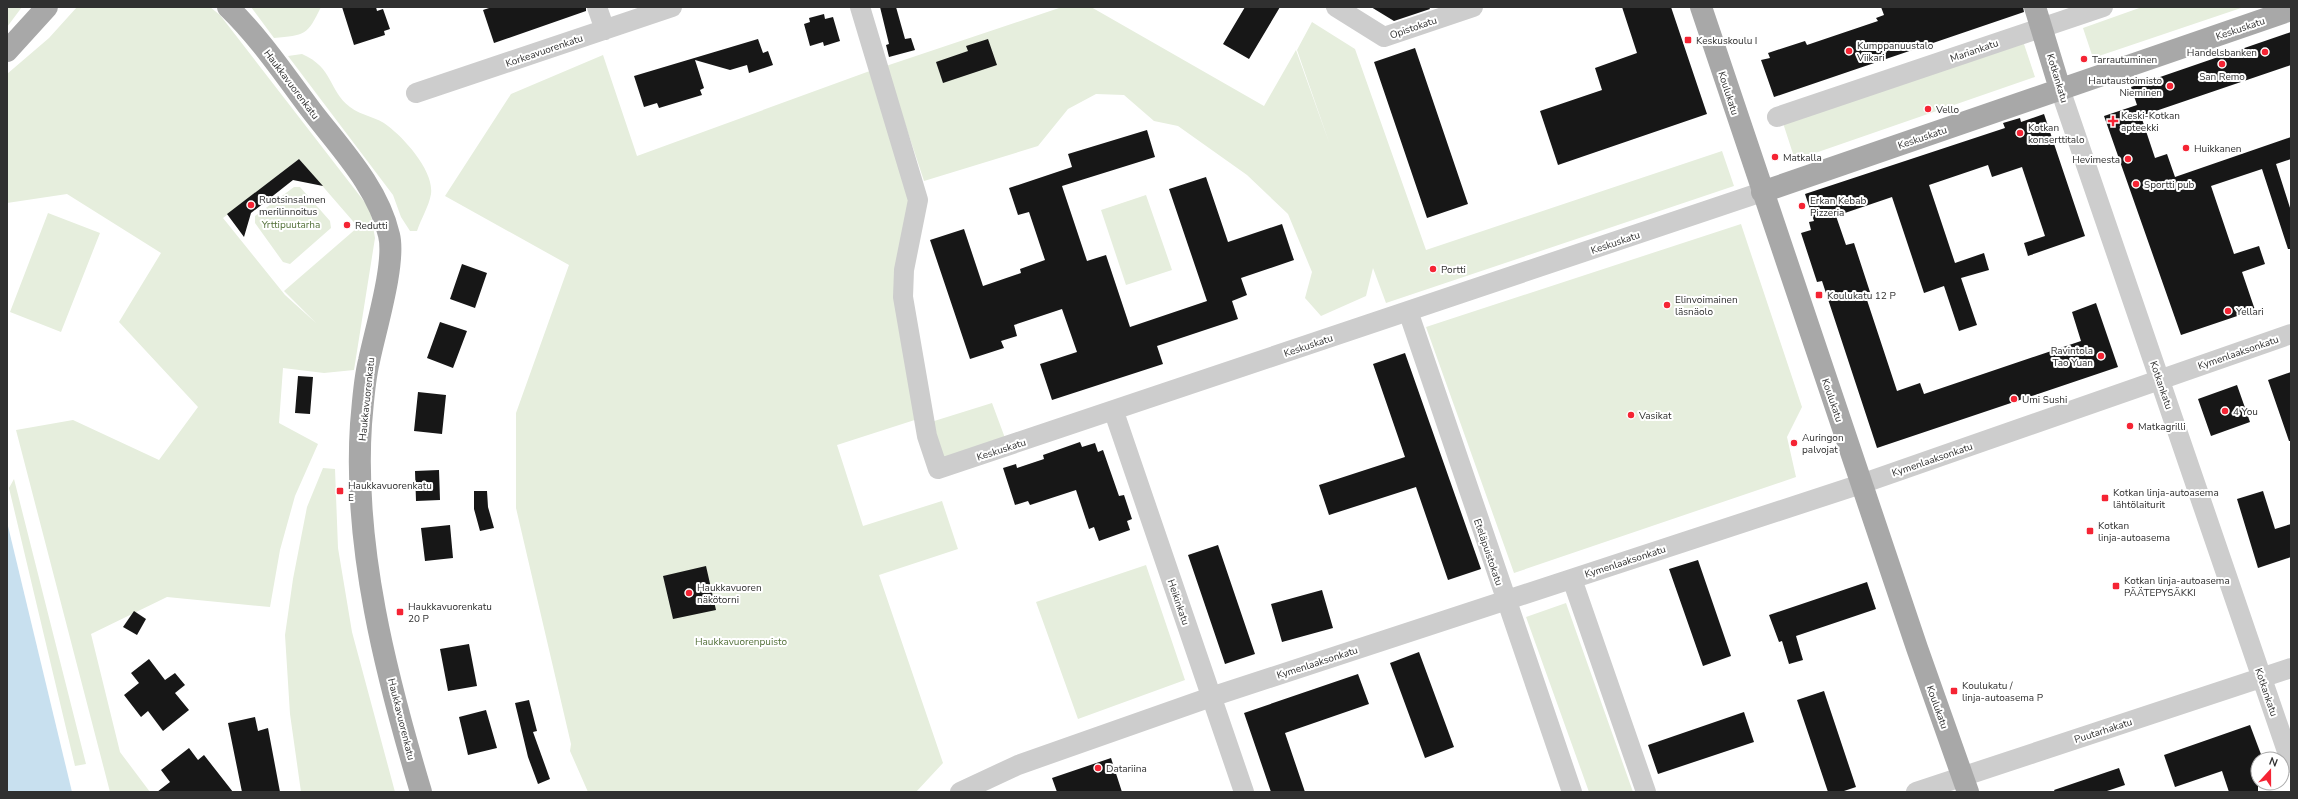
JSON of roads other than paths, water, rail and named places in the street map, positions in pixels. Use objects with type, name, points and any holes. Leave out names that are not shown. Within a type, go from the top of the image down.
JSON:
[{"type":"main road","points":[[7,51],[47,7]]},
{"type":"main road","name":"Haukkavuorenkatu","points":[[228,7],[252,30],[362,177],[378,203],[390,237],[388,267],[368,364],[363,406],[360,454],[361,499],[377,617],[401,722],[421,792]]},
{"type":"main road","name":"Koulukatu","points":[[1700,7],[1861,484],[1965,784]]},
{"type":"main road","name":"Kotkankatu","points":[[2035,7],[2060,89]]},
{"type":"main road","name":"Keskuskatu","points":[[1762,192],[2291,10]]},
{"type":"street","points":[[597,7],[605,30]]},
{"type":"street","name":"Korkeavuorenkatu","points":[[416,93],[672,7]]},
{"type":"street","name":"Keskuskatu","points":[[860,7],[918,200],[904,270],[903,297],[927,436],[938,469],[1114,412],[1762,192]]},
{"type":"street","name":"Opistokatu","points":[[1336,7],[1384,37],[1473,7]]},
{"type":"street","name":"Mariankatu","points":[[1778,117],[2103,7]]},
{"type":"street","name":"Kotkankatu","points":[[2060,89],[2291,763]]},
{"type":"street","name":"Eteläpuistokatu","points":[[1408,311],[1572,792]]},
{"type":"street","name":"Kymenlaaksonkatu","points":[[960,792],[1023,763],[1211,697],[1861,484],[2291,334]]},
{"type":"street","name":"Heikinkatu","points":[[1114,412],[1244,792]]},
{"type":"street","points":[[1572,579],[1646,792]]},
{"type":"street","name":"Puutarhakatu","points":[[1916,792],[1965,784],[2262,677],[2291,668]]},
{"type":"water","points":[[7,522],[72,792],[7,792]]},
{"type":"place","name":"Keskuskoulu I","points":[[1688,40]]},
{"type":"place","name":"Kumppanuustalo Viikari","points":[[1849,51]]},
{"type":"place","name":"Handelsbanken","points":[[2265,52]]},
{"type":"place","name":"Tarrautuminen","points":[[2084,59]]},
{"type":"place","name":"San Remo","points":[[2222,64]]},
{"type":"place","name":"Hautaustoimisto Nieminen","points":[[2170,86]]},
{"type":"place","name":"Vello","points":[[1928,109]]},
{"type":"place","name":"Keski-Kotkan apteekki","points":[[2113,121]]},
{"type":"place","name":"Kotkan konserttitalo","points":[[2020,133]]},
{"type":"place","name":"Huikkanen","points":[[2186,148]]},
{"type":"place","name":"Matkalla","points":[[1775,157]]},
{"type":"place","name":"Hevimesta","points":[[2128,159]]},
{"type":"place","name":"Sportti pub","points":[[2136,184]]},
{"type":"place","name":"Ruotsinsalmen merilinnoitus","points":[[251,205]]},
{"type":"place","name":"Erkan Kebab Pizzeria","points":[[1802,206]]},
{"type":"place","name":"Redutti","points":[[347,225]]},
{"type":"place","name":"Portti","points":[[1433,269]]},
{"type":"place","name":"Koulukatu 12 P","points":[[1819,295]]},
{"type":"place","name":"Elinvoimainen läsnäolo","points":[[1667,305]]},
{"type":"place","name":"Yellari","points":[[2228,311]]},
{"type":"place","name":"Ravintola Tao Yuan","points":[[2101,356]]},
{"type":"place","name":"Umi Sushi","points":[[2014,399]]},
{"type":"place","name":"4 You","points":[[2225,411]]},
{"type":"place","name":"Vasikat","points":[[1631,415]]},
{"type":"place","name":"Matkagrilli","points":[[2130,426]]},
{"type":"place","name":"Auringon palvojat","points":[[1794,443]]},
{"type":"place","name":"Haukkavuorenkatu E","points":[[340,491]]},
{"type":"place","name":"Kotkan linja-autoasema lähtölaiturit","points":[[2105,498]]},
{"type":"place","name":"Kotkan linja-autoasema","points":[[2090,531]]},
{"type":"place","name":"Kotkan linja-autoasema PÄÄTEPYSÄKKI","points":[[2116,586]]},
{"type":"place","name":"Haukkavuoren näkötorni","points":[[689,593]]},
{"type":"place","name":"Haukkavuorenkatu 20 P","points":[[400,612]]},
{"type":"place","name":"Koulukatu / linja-autoasema P","points":[[1954,691]]},
{"type":"place","name":"Datariina","points":[[1098,768]]},
{"type":"park label","name":"Yrttipuutarha","points":[[291,224]]},
{"type":"park label","name":"Haukkavuorenpuisto","points":[[741,641]]}]
